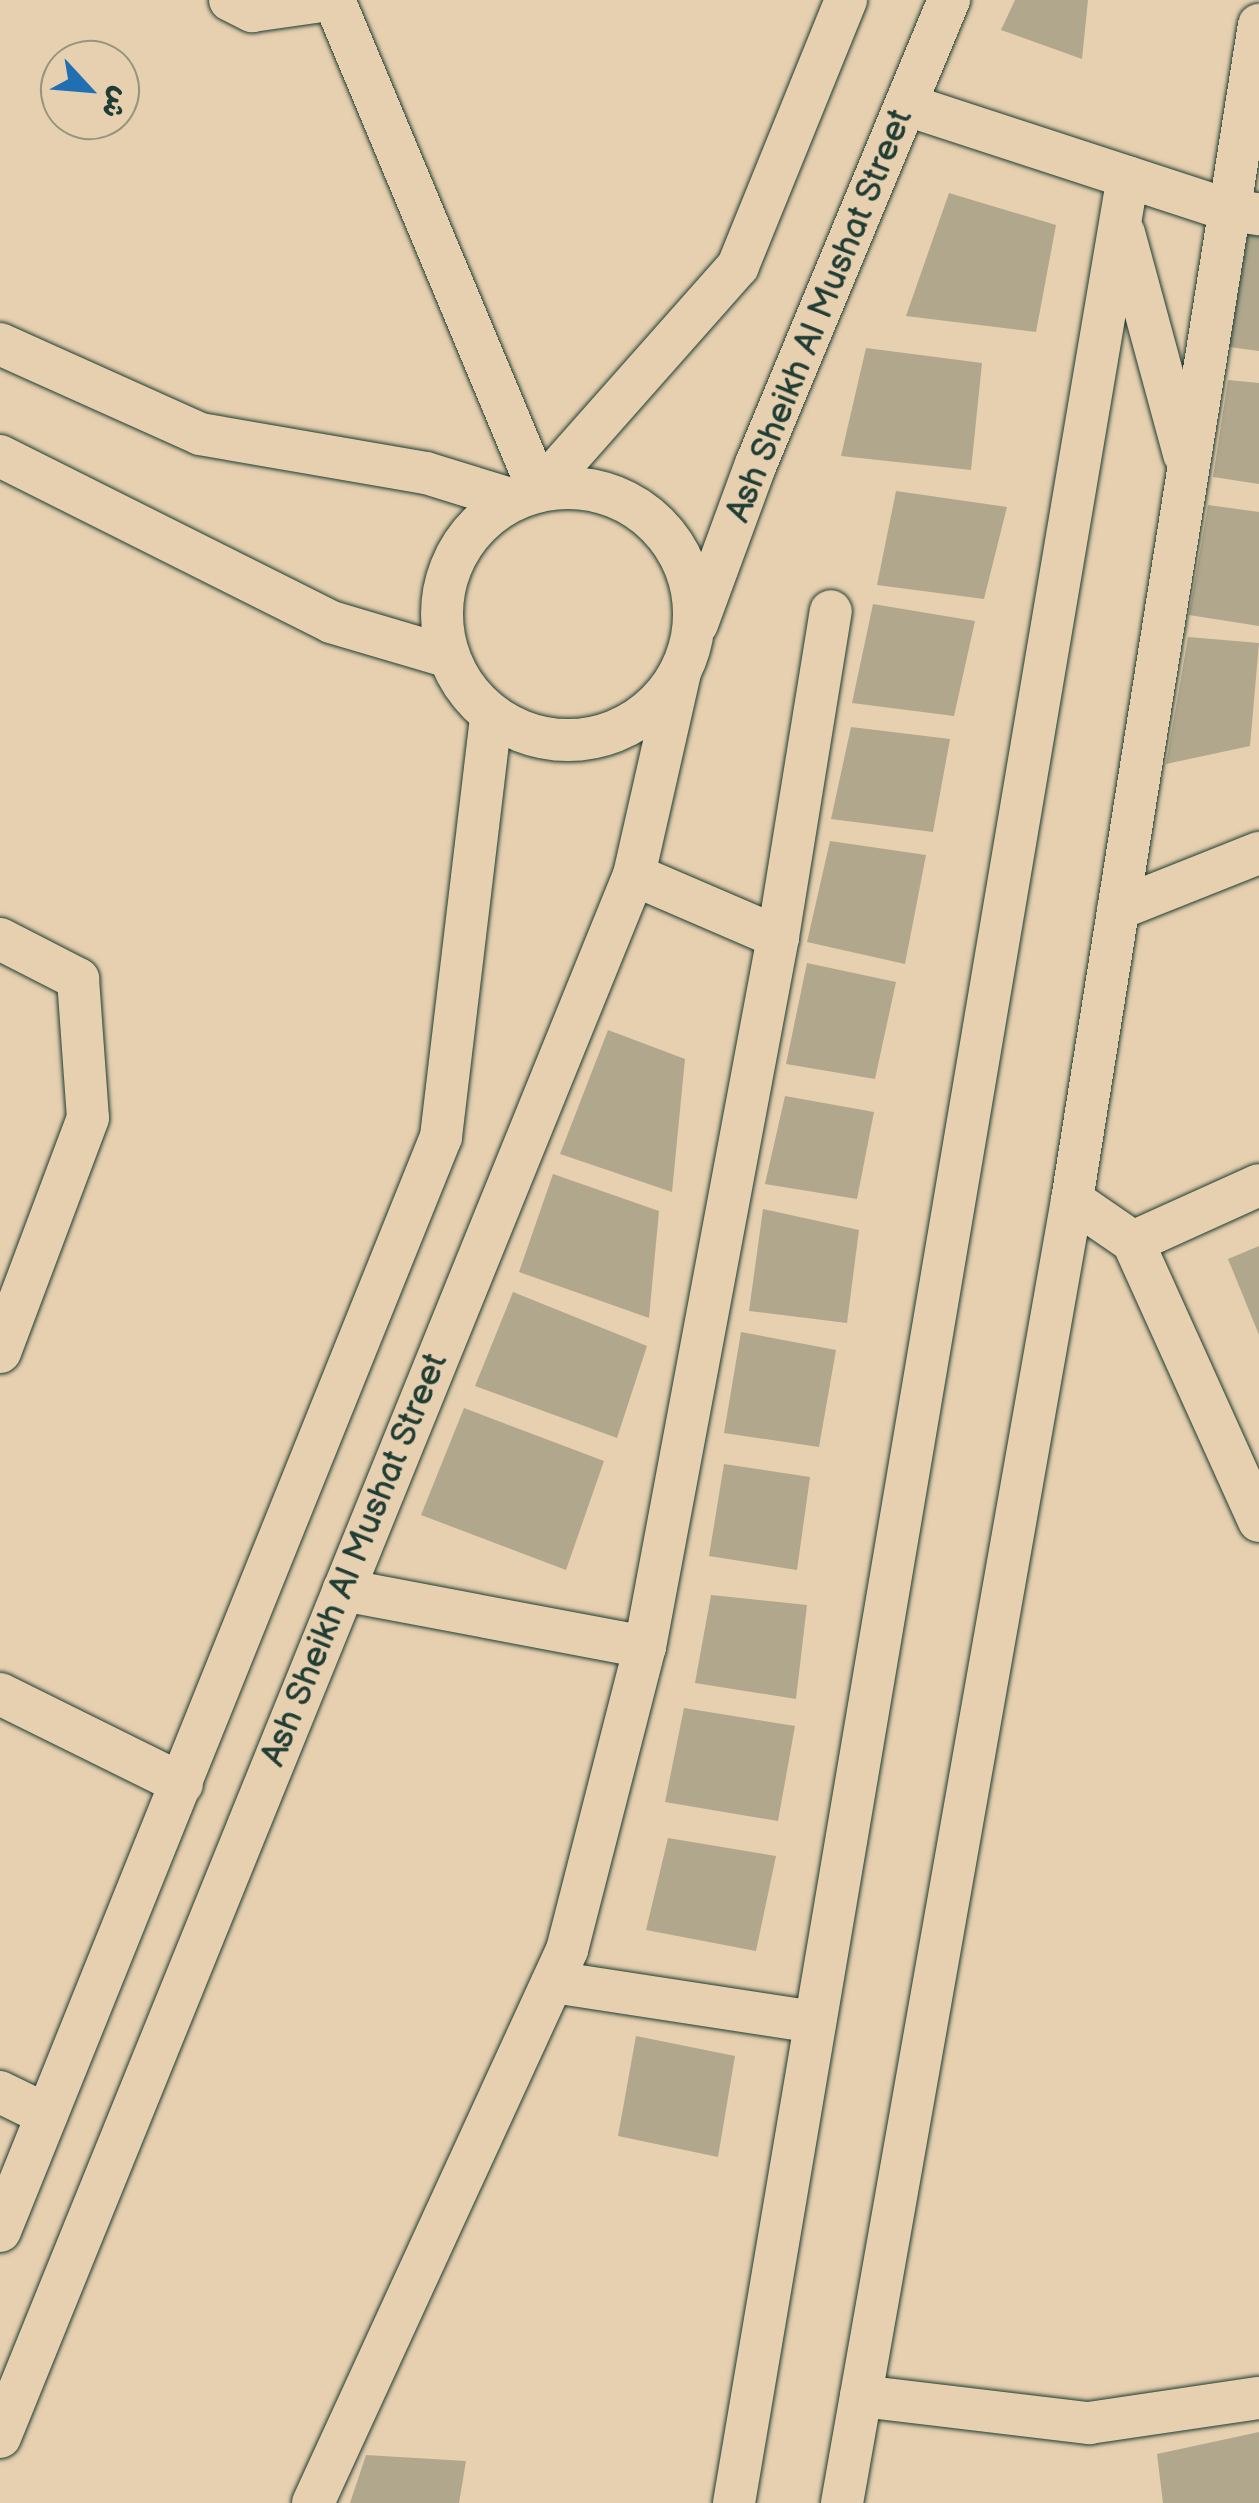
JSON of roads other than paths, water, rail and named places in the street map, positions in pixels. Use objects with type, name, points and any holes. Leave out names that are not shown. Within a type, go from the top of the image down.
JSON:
[{"type":"street","points":[[230,0],[252,11],[331,0],[526,496]]},
{"type":"street","points":[[0,344],[200,434],[426,473],[526,496],[593,491],[620,498],[654,521],[680,553],[693,592],[687,653],[659,703],[630,726],[596,739],[560,742],[524,734],[492,716],[466,690],[448,657],[442,621],[445,584],[459,550],[482,521],[526,496],[738,266],[846,0]]},
{"type":"street","name":"Ash Sheikh Al Mushat Street","points":[[0,2437],[634,875],[687,653],[756,464],[949,0]]},
{"type":"street","points":[[842,2503],[1072,1200],[1188,469],[1244,212],[1259,25]]},
{"type":"street","points":[[907,105],[1124,197],[1244,212]]},
{"type":"street","points":[[1124,197],[1188,469]]},
{"type":"street","points":[[734,2503],[1124,197]]},
{"type":"street","points":[[0,456],[331,622],[448,657]]},
{"type":"street","points":[[313,2503],[568,1950],[645,1647],[778,937],[831,610]]},
{"type":"street","points":[[0,2231],[441,1137],[492,716]]},
{"type":"street","points":[[1118,910],[1259,852]]},
{"type":"street","points":[[634,875],[778,937]]},
{"type":"street","points":[[0,939],[78,979],[88,1118],[8,1308],[0,1352]]},
{"type":"street","points":[[1134,1242],[1259,1186]]},
{"type":"street","points":[[1072,1200],[1134,1242],[1259,1521]]},
{"type":"street","points":[[343,1590],[645,1647]]},
{"type":"street","points":[[0,1694],[182,1784]]},
{"type":"street","points":[[553,1982],[815,2022]]},
{"type":"street","points":[[0,2092],[47,2116]]},
{"type":"street","points":[[861,2396],[1089,2423],[1259,2398]]}]
